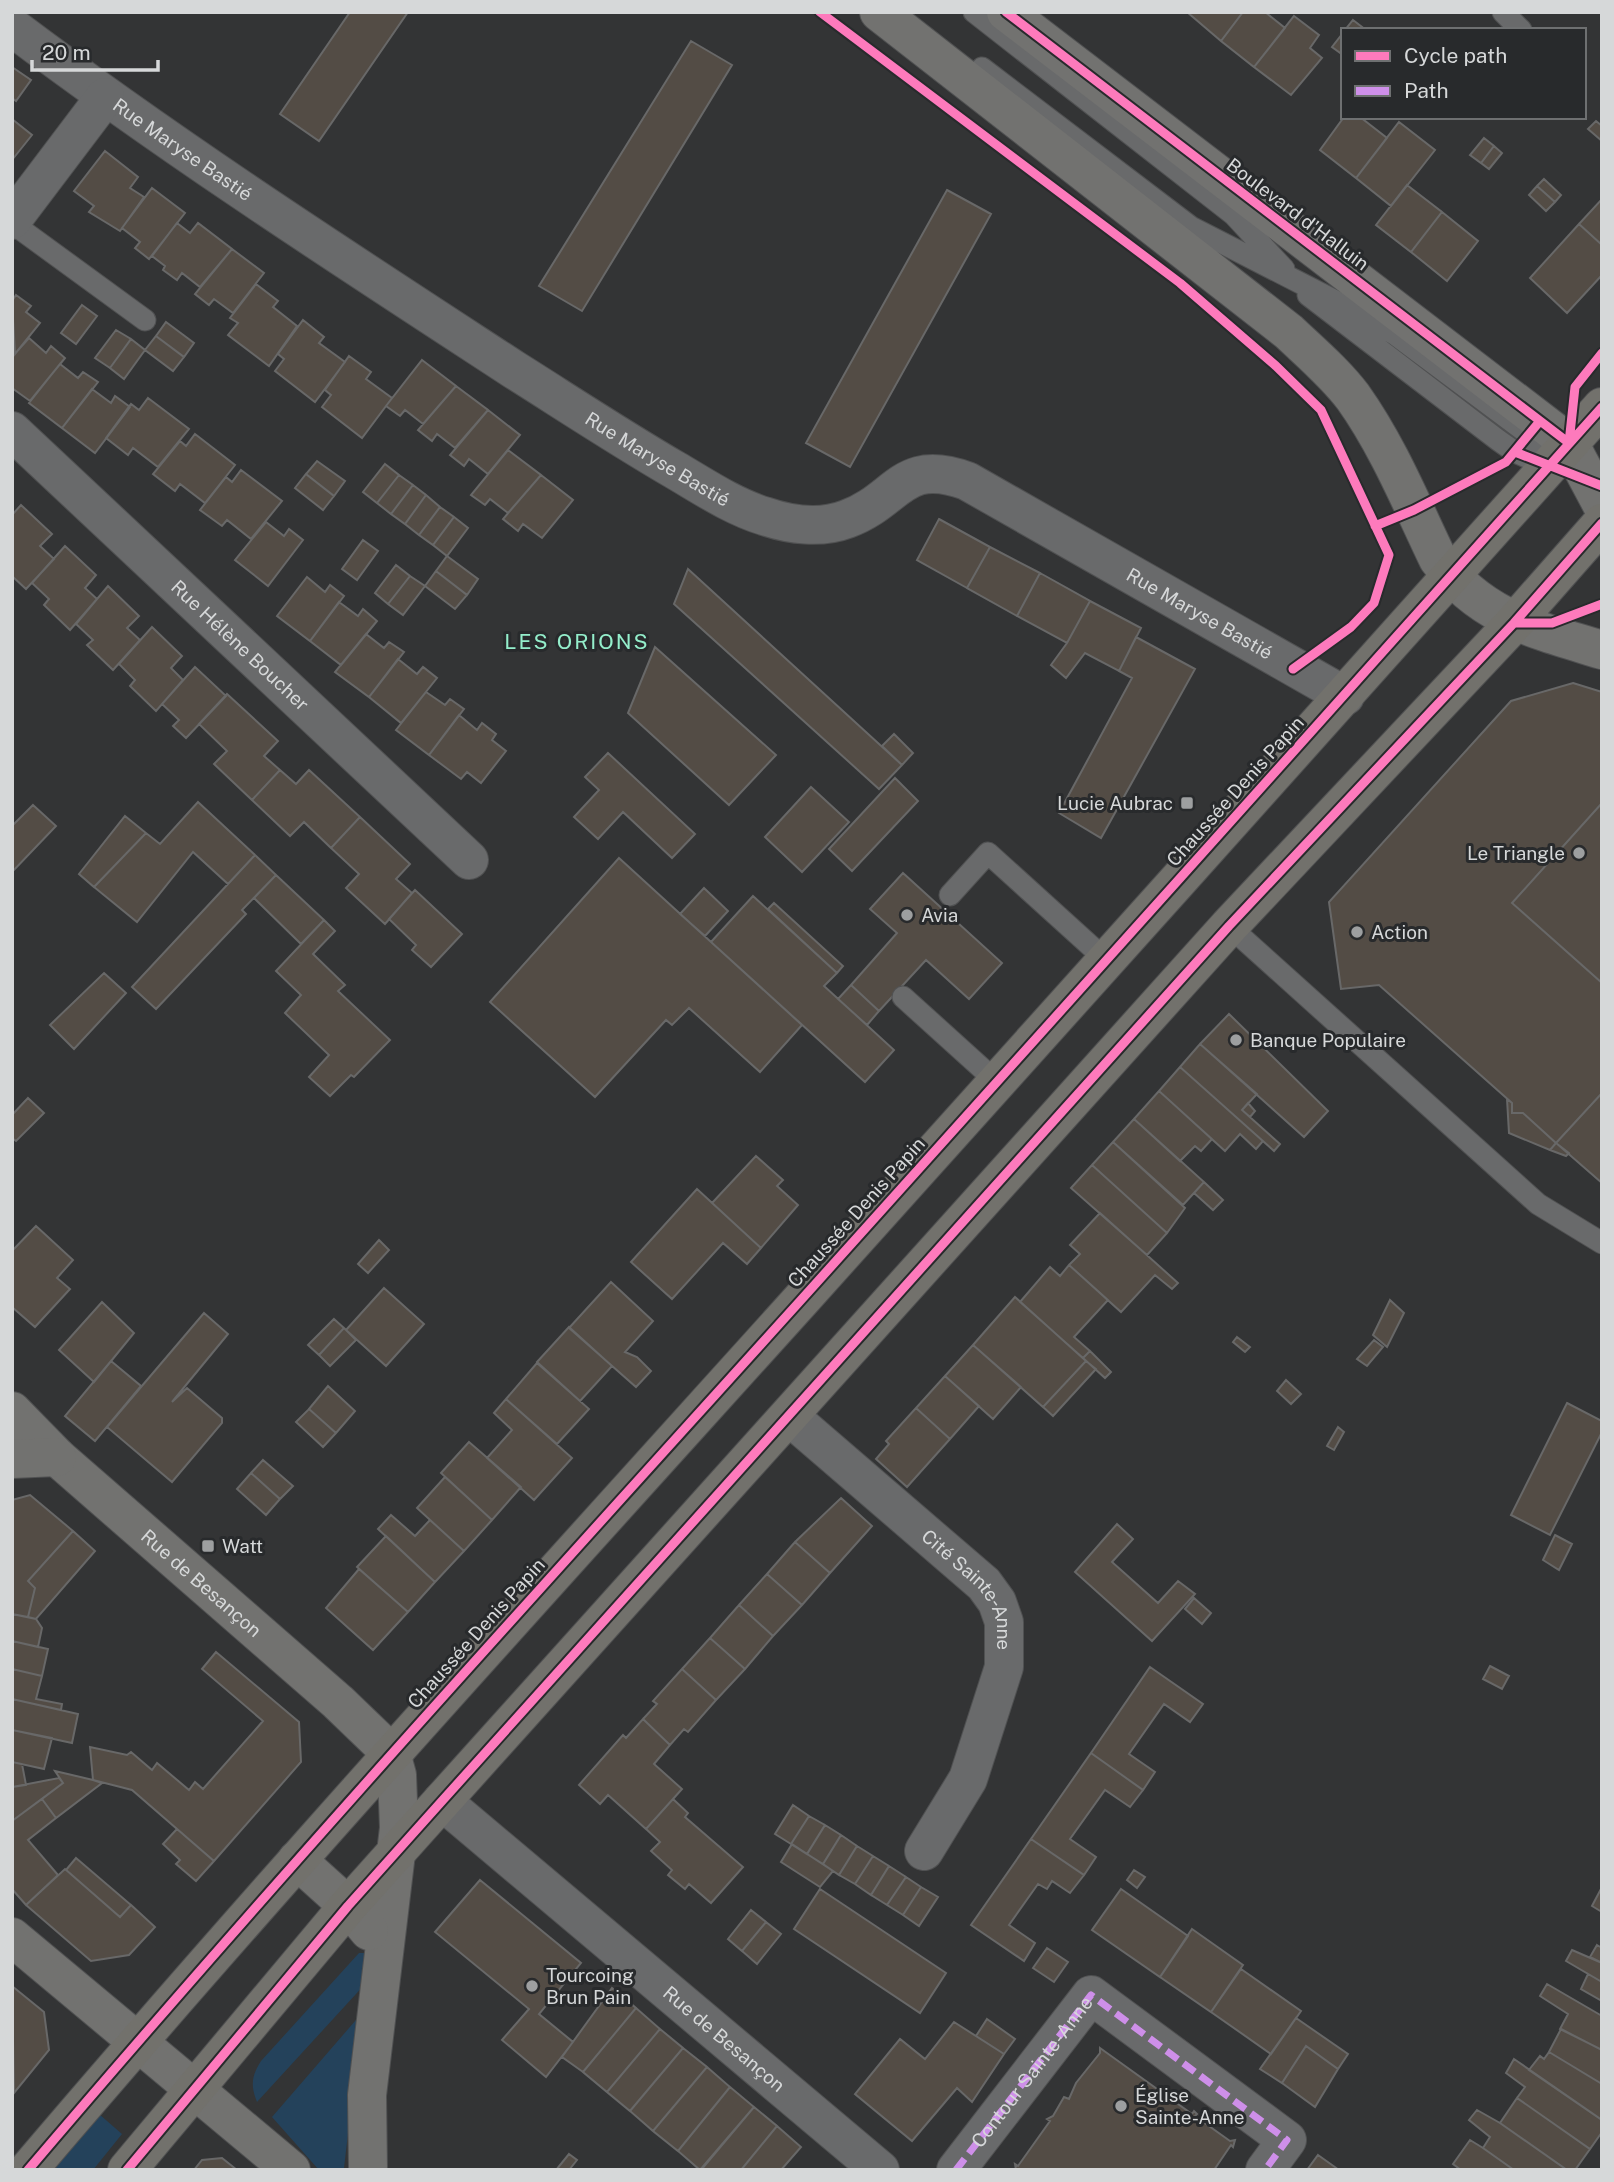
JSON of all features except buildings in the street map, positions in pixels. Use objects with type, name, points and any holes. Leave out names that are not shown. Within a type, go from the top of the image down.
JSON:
[{"type":"main road","points":[[879,12],[1269,316],[1327,368],[1352,396],[1372,427],[1438,559],[1451,577],[1514,623],[1602,650]]},
{"type":"main road","name":"Boulevard d'Halluin","points":[[1006,12],[1581,470]]},
{"type":"main road","name":"Chaussée Denis Papin","points":[[28,2170],[137,2041],[391,1753],[1451,577],[1581,470],[1602,407]]},
{"type":"main road","points":[[127,2170],[348,1906],[442,1801],[1229,926],[1514,623],[1602,523]]},
{"type":"main road","name":"Rue de Besançon","points":[[12,1411],[57,1457],[338,1702],[391,1753]]},
{"type":"main road","points":[[12,1459],[57,1457]]},
{"type":"main road","points":[[368,2170],[367,2095],[397,1854],[400,1797],[391,1753]]},
{"type":"main road","points":[[297,1860],[348,1906],[383,1954]]},
{"type":"main road","points":[[12,1937],[291,2170]]},
{"type":"street","name":"Rue Maryse Bastié","points":[[12,27],[105,97],[285,220],[620,439],[738,507],[788,523],[832,524],[868,508],[907,479],[943,472],[967,481],[1345,696]]},
{"type":"street","points":[[12,222],[105,97]]},
{"type":"street","name":"Rue Hélène Boucher","points":[[12,431],[469,860]]},
{"type":"street","name":"Cité Sainte-Anne","points":[[789,1416],[984,1584],[997,1602],[1004,1622],[1004,1667],[968,1779],[924,1851]]},
{"type":"street","name":"Rue de Besançon","points":[[442,1801],[880,2170]]},
{"type":"street","name":"Contour Sainte-Anne","points":[[956,2170],[1091,1995],[1287,2140],[1265,2170]]},
{"type":"lane","points":[[908,12],[1191,227],[1396,335],[1513,424],[1581,470]]},
{"type":"lane","points":[[974,12],[1234,215],[1292,278]]},
{"type":"lane","points":[[1503,12],[1519,28]]},
{"type":"lane","points":[[12,222],[145,320]]},
{"type":"lane","points":[[950,895],[988,853],[1105,959]]},
{"type":"lane","points":[[1229,926],[1538,1204],[1602,1243]]},
{"type":"lane","points":[[903,997],[998,1082]]},
{"type":"shaded area","points":[[359,1953],[365,1953],[367,1982],[257,2102],[253,2080],[261,2061]]},
{"type":"shaded area","points":[[362,2013],[344,2168],[319,2170],[272,2117]]},
{"type":"shaded area","points":[[99,2114],[122,2134],[93,2170],[53,2170]]},
{"type":"marked path","points":[[956,2170],[1091,1995],[1287,2140],[1265,2170]]},
{"type":"cycle path","points":[[820,12],[1180,283],[1276,366],[1321,410],[1389,555],[1374,603],[1351,627],[1293,669]]},
{"type":"cycle path","points":[[1006,12],[1569,443]]},
{"type":"cycle path","points":[[1569,443],[1575,387],[1602,353]]},
{"type":"cycle path","points":[[28,2170],[412,1732],[1602,407]]},
{"type":"cycle path","points":[[1375,526],[1414,510],[1506,462],[1540,421]]},
{"type":"cycle path","points":[[1515,452],[1602,486]]},
{"type":"cycle path","points":[[127,2170],[348,1906],[442,1801],[1229,926],[1514,623],[1602,523]]},
{"type":"cycle path","points":[[1514,623],[1552,623],[1602,604]]},
{"type":"place","name":"Lucie Aubrac","points":[[1187,803]]},
{"type":"place","name":"Le Triangle","points":[[1579,853]]},
{"type":"place","name":"Avia","points":[[907,915]]},
{"type":"place","name":"Action","points":[[1357,932]]},
{"type":"place","name":"Banque Populaire","points":[[1236,1040]]},
{"type":"place","name":"Watt","points":[[208,1546]]},
{"type":"place","name":"Tourcoing Brun Pain","points":[[532,1986]]},
{"type":"place","name":"Église Sainte-Anne","points":[[1121,2106]]},
{"type":"district","name":"LES ORIONS","points":[[577,642]]}]
